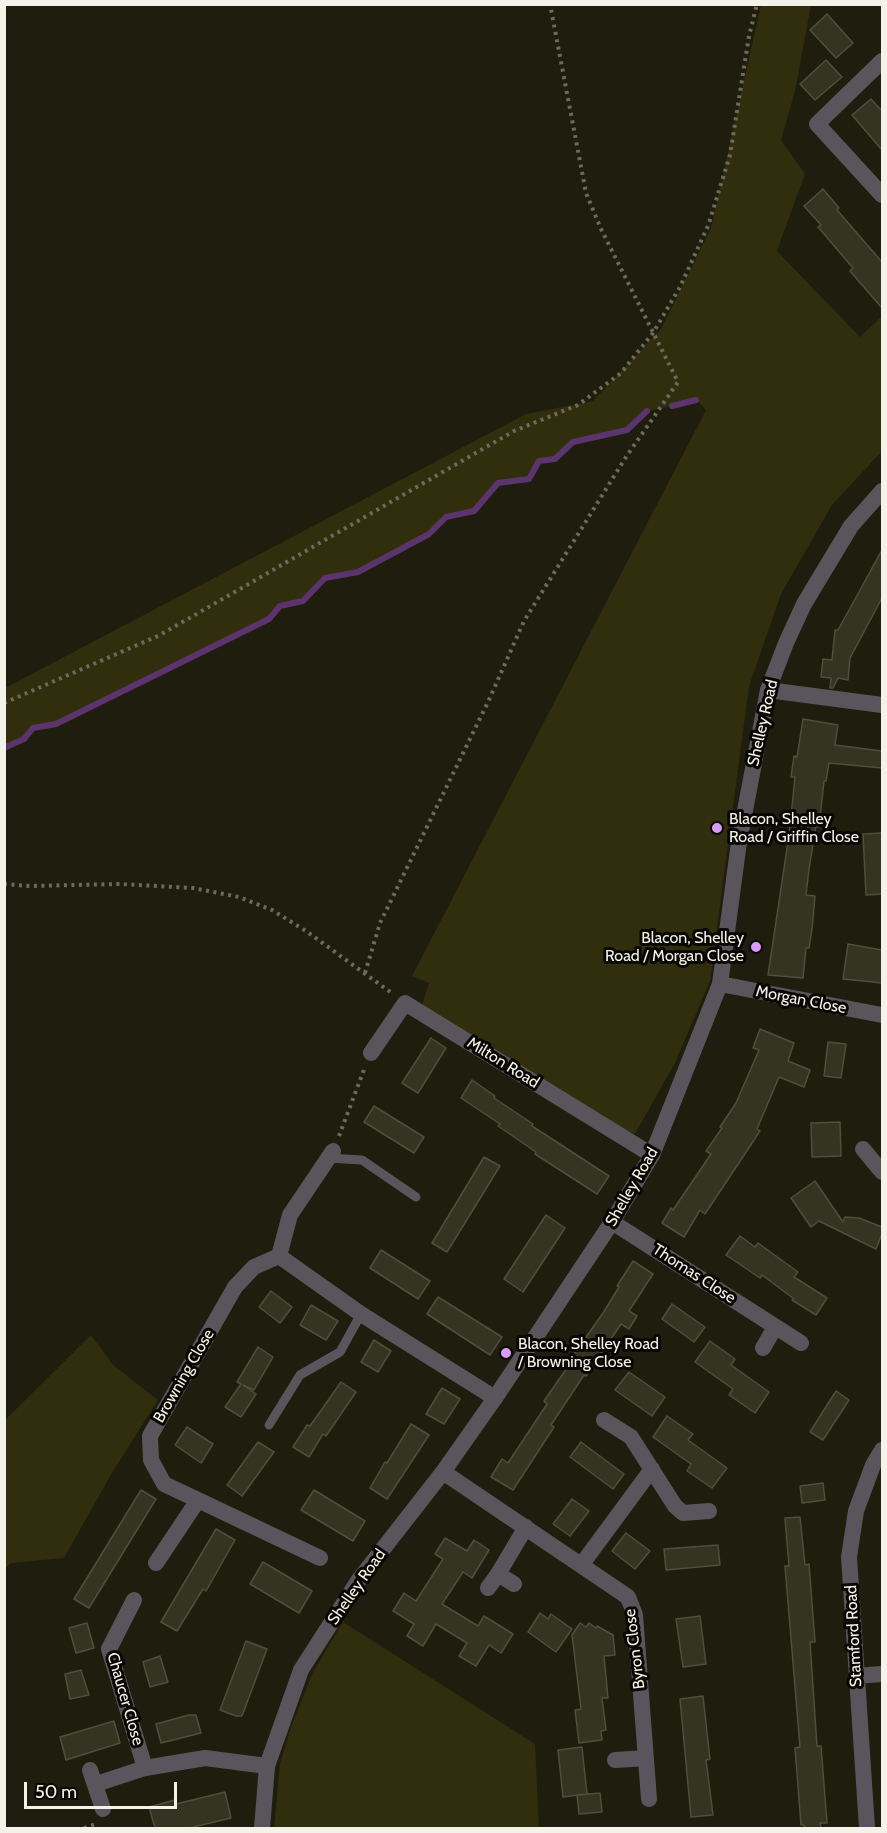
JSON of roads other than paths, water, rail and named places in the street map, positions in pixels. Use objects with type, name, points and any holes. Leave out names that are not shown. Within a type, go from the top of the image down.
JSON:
[{"type":"street","points":[[882,61],[817,124],[882,195]]},
{"type":"street","name":"Shelley Road","points":[[262,1828],[267,1766],[301,1670],[358,1581],[443,1472],[495,1398],[612,1222],[652,1155],[720,984],[739,842],[768,690],[804,604],[851,526],[882,491]]},
{"type":"street","points":[[768,690],[882,705]]},
{"type":"street","name":"Morgan Close","points":[[720,984],[882,1016]]},
{"type":"street","name":"Milton Road","points":[[370,1053],[405,1003],[652,1155]]},
{"type":"street","points":[[331,1154],[290,1215],[279,1256],[361,1314],[495,1398]]},
{"type":"street","name":"Thomas Close","points":[[612,1222],[801,1343]]},
{"type":"street","name":"Browning Close","points":[[279,1256],[254,1267],[235,1287],[150,1436],[151,1460],[164,1485],[320,1558]]},
{"type":"street","points":[[763,1348],[775,1327]]},
{"type":"street","points":[[604,1420],[631,1437],[675,1506],[683,1513],[709,1511]]},
{"type":"street","name":"Stamford Road","points":[[867,1828],[849,1557],[856,1511],[873,1465],[882,1450]]},
{"type":"street","points":[[582,1564],[652,1469]]},
{"type":"street","name":"Byron Close","points":[[443,1472],[628,1597],[635,1615],[649,1799]]},
{"type":"street","points":[[156,1563],[198,1500]]},
{"type":"street","points":[[514,1584],[493,1581],[526,1527]]},
{"type":"street","name":"Chaucer Close","points":[[134,1600],[109,1649],[145,1768]]},
{"type":"street","points":[[856,1676],[882,1674]]},
{"type":"street","name":"Chaucer Close","points":[[104,1809],[93,1777],[205,1758],[267,1766]]},
{"type":"street","points":[[615,1760],[646,1758]]},
{"type":"lane","points":[[331,1154],[362,1160],[417,1197]]},
{"type":"lane","points":[[269,1425],[300,1375],[340,1352],[361,1314]]},
{"type":"waterway","points":[[672,406],[696,400]]},
{"type":"waterway","points":[[4,748],[24,739],[33,728],[56,724],[269,619],[280,606],[303,601],[325,578],[358,572],[429,534],[446,517],[474,511],[498,483],[529,479],[539,461],[555,459],[573,442],[627,430],[647,411]]},
{"type":"place","name":"Blacon, Shelley Road / Griffin Close","points":[[717,828]]},
{"type":"place","name":"Blacon, Shelley Road / Morgan Close","points":[[756,947]]},
{"type":"place","name":"Blacon, Shelley Road / Browning Close","points":[[506,1353]]}]
